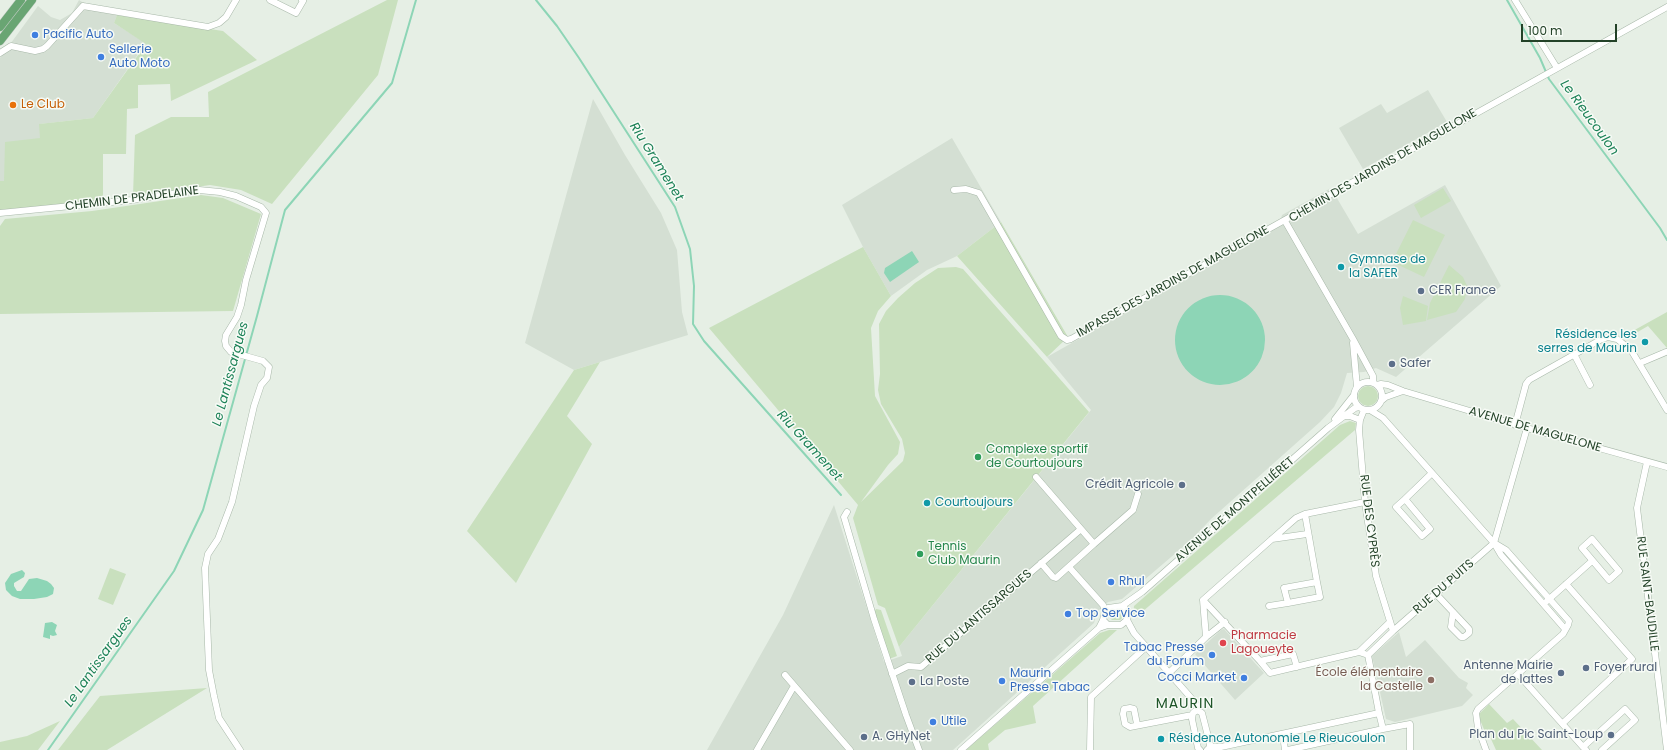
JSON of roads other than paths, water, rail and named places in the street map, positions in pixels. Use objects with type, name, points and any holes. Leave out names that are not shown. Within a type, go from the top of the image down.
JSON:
[{"type":"main road","points":[[0,27],[21,0]]},
{"type":"main road","points":[[0,41],[32,0]]},
{"type":"street","points":[[0,53],[11,46],[28,50],[40,50],[48,46],[83,3],[208,27],[219,23],[226,18],[236,0]]},
{"type":"street","points":[[270,0],[296,13],[303,1],[302,0]]},
{"type":"street","points":[[1515,0],[1557,68]]},
{"type":"street","name":"CHEMIN DES JARDINS DE MAGUELONE","points":[[1375,384],[1373,376],[1353,339],[1285,221],[1667,7]]},
{"type":"street","name":"IMPASSE DES JARDINS DE MAGUELONE","points":[[954,190],[966,189],[979,192],[1061,336],[1067,340],[1269,228],[1285,221]]},
{"type":"street","name":"CHEMIN DE PRADELAINE","points":[[0,214],[132,200],[199,190],[220,192],[236,196],[261,207],[266,213],[265,222],[246,280],[237,317],[226,335],[225,341],[226,346],[231,352],[263,361],[269,366],[267,378],[261,385],[254,406],[232,502],[218,539],[208,554],[205,568],[209,670],[219,718],[240,750]]},
{"type":"street","points":[[1515,425],[1526,384],[1529,380],[1574,354],[1608,337],[1624,344],[1640,363],[1667,410]]},
{"type":"street","name":"CHEMIN DES JARDINS DE MAGUELONE","points":[[1353,339],[1357,387]]},
{"type":"street","points":[[1640,363],[1666,352]]},
{"type":"street","points":[[1574,354],[1590,385]]},
{"type":"street","points":[[1383,418],[1380,403],[1382,394],[1375,384],[1366,382],[1357,387],[1354,395],[1355,402],[1364,409],[1383,418],[1494,544],[1506,550],[1547,601],[1569,621],[1563,634],[1478,709],[1476,713],[1478,728],[1486,750]]},
{"type":"street","name":"AVENUE DE MAGUELONE","points":[[1375,384],[1388,385],[1402,391],[1515,425],[1667,467]]},
{"type":"street","points":[[1364,409],[1380,403],[1386,397],[1402,391]]},
{"type":"street","name":"AVENUE DE MONTPELLIÉRET","points":[[1328,428],[1354,395]]},
{"type":"street","name":"AVENUE DE MONTPELLIÉRET","points":[[1124,608],[1342,416],[1355,408],[1364,409]]},
{"type":"street","name":"RUE DES CYPRÈS","points":[[1364,409],[1360,420],[1359,430],[1365,502],[1376,576],[1394,631]]},
{"type":"street","points":[[1342,416],[1350,416],[1360,420]]},
{"type":"street","points":[[1494,544],[1527,428]]},
{"type":"street","name":"RUE SAINT-BAUDILLE","points":[[1647,462],[1637,508],[1667,750]]},
{"type":"street","points":[[1405,499],[1430,529],[1422,536],[1396,506],[1432,473]]},
{"type":"street","points":[[1036,477],[1094,544]]},
{"type":"street","name":"RUE DU LANTISSARGUES","points":[[1041,563],[1053,577],[1056,578],[1133,510],[1138,494]]},
{"type":"street","points":[[1203,600],[1296,518],[1305,514],[1365,502]]},
{"type":"street","points":[[847,512],[844,517],[874,619],[919,750]]},
{"type":"street","points":[[1269,606],[1320,597],[1307,534],[1305,514]]},
{"type":"street","name":"RUE DU LANTISSARGUES","points":[[892,674],[908,666],[921,667],[1081,529]]},
{"type":"street","points":[[1272,539],[1307,534]]},
{"type":"street","points":[[1592,539],[1619,571],[1609,580],[1592,561],[1582,548],[1592,539]]},
{"type":"street","name":"RUE DU PUITS","points":[[1368,655],[1494,544]]},
{"type":"street","points":[[1547,601],[1592,561]]},
{"type":"street","points":[[961,750],[1099,628],[1104,620],[1105,608],[1069,567]]},
{"type":"street","points":[[1288,603],[1284,588],[1317,582]]},
{"type":"street","points":[[1563,723],[1632,659],[1566,584]]},
{"type":"street","points":[[1437,595],[1452,612]]},
{"type":"street","points":[[1203,600],[1225,622],[1270,673],[1359,652],[1368,655],[1383,729]]},
{"type":"street","points":[[1203,600],[1206,637]]},
{"type":"street","points":[[1105,608],[1124,608],[1127,620],[1134,633],[1196,704],[1197,710],[1202,713],[1208,748],[1221,747],[1283,735],[1380,713]]},
{"type":"street","points":[[1104,620],[1108,625]]},
{"type":"street","points":[[1121,625],[1127,620]]},
{"type":"street","points":[[1168,673],[1206,637],[1225,622]]},
{"type":"street","points":[[1359,652],[1390,622]]},
{"type":"street","points":[[1099,628],[1108,625],[1121,625],[1134,633]]},
{"type":"street","points":[[1090,750],[1091,697],[1146,647]]},
{"type":"street","points":[[1260,661],[1293,654],[1297,667]]},
{"type":"street","points":[[1518,674],[1585,748],[1626,709],[1635,720],[1602,750]]},
{"type":"street","points":[[784,675],[850,750]]},
{"type":"street","points":[[757,750],[794,686]]},
{"type":"street","points":[[1137,724],[1192,715],[1197,710]]},
{"type":"street","points":[[1192,715],[1198,748],[1200,750]]},
{"type":"street","points":[[1288,750],[1410,724],[1410,750]]},
{"type":"street","points":[[1283,735],[1285,750]]},
{"type":"waterway","name":"Le Lantissargues","points":[[48,750],[174,571],[203,510],[285,210],[392,83],[416,0]]},
{"type":"waterway","name":"Riu Gramenet","points":[[536,0],[557,26],[579,58],[675,207],[690,249],[694,286],[693,324],[704,341],[841,495]]},
{"type":"waterway","name":"Le Rieucoulon","points":[[1507,0],[1540,58],[1549,79],[1660,228],[1667,240]]},
{"type":"place","name":"Pacific Auto","points":[[35,35]]},
{"type":"place","name":"Sellerie Auto Moto","points":[[101,57]]},
{"type":"place","name":"Le Club","points":[[13,105]]},
{"type":"place","name":"Gymnase de la SAFER","points":[[1341,267]]},
{"type":"place","name":"CER France","points":[[1421,291]]},
{"type":"place","name":"Résidence les serres de Maurin","points":[[1645,342]]},
{"type":"place","name":"Safer","points":[[1392,364]]},
{"type":"place","name":"Complexe sportif de Courtoujours","points":[[978,457]]},
{"type":"place","name":"Crédit Agricole","points":[[1182,485]]},
{"type":"place","name":"Courtoujours","points":[[927,503]]},
{"type":"place","name":"Tennis Club Maurin","points":[[920,554]]},
{"type":"place","name":"Rhul","points":[[1111,582]]},
{"type":"place","name":"Top Service","points":[[1068,614]]},
{"type":"place","name":"Pharmacie Lagoueyte","points":[[1223,643]]},
{"type":"place","name":"Tabac Presse du Forum","points":[[1212,655]]},
{"type":"place","name":"Foyer rural","points":[[1586,668]]},
{"type":"place","name":"Antenne Mairie de lattes","points":[[1561,673]]},
{"type":"place","name":"Cocci Market","points":[[1244,678]]},
{"type":"place","name":"École élémentaire la Castelle","points":[[1431,680]]},
{"type":"place","name":"Maurin Presse Tabac","points":[[1002,681]]},
{"type":"place","name":"La Poste","points":[[912,682]]},
{"type":"place","name":"Utile","points":[[933,722]]},
{"type":"place","name":"Plan du Pic Saint-Loup","points":[[1611,735]]},
{"type":"place","name":"A. GHyNet","points":[[864,737]]},
{"type":"place","name":"Résidence Autonomie Le Rieucoulon","points":[[1161,739]]},
{"type":"district","name":"MAURIN","points":[[1185,704]]}]
